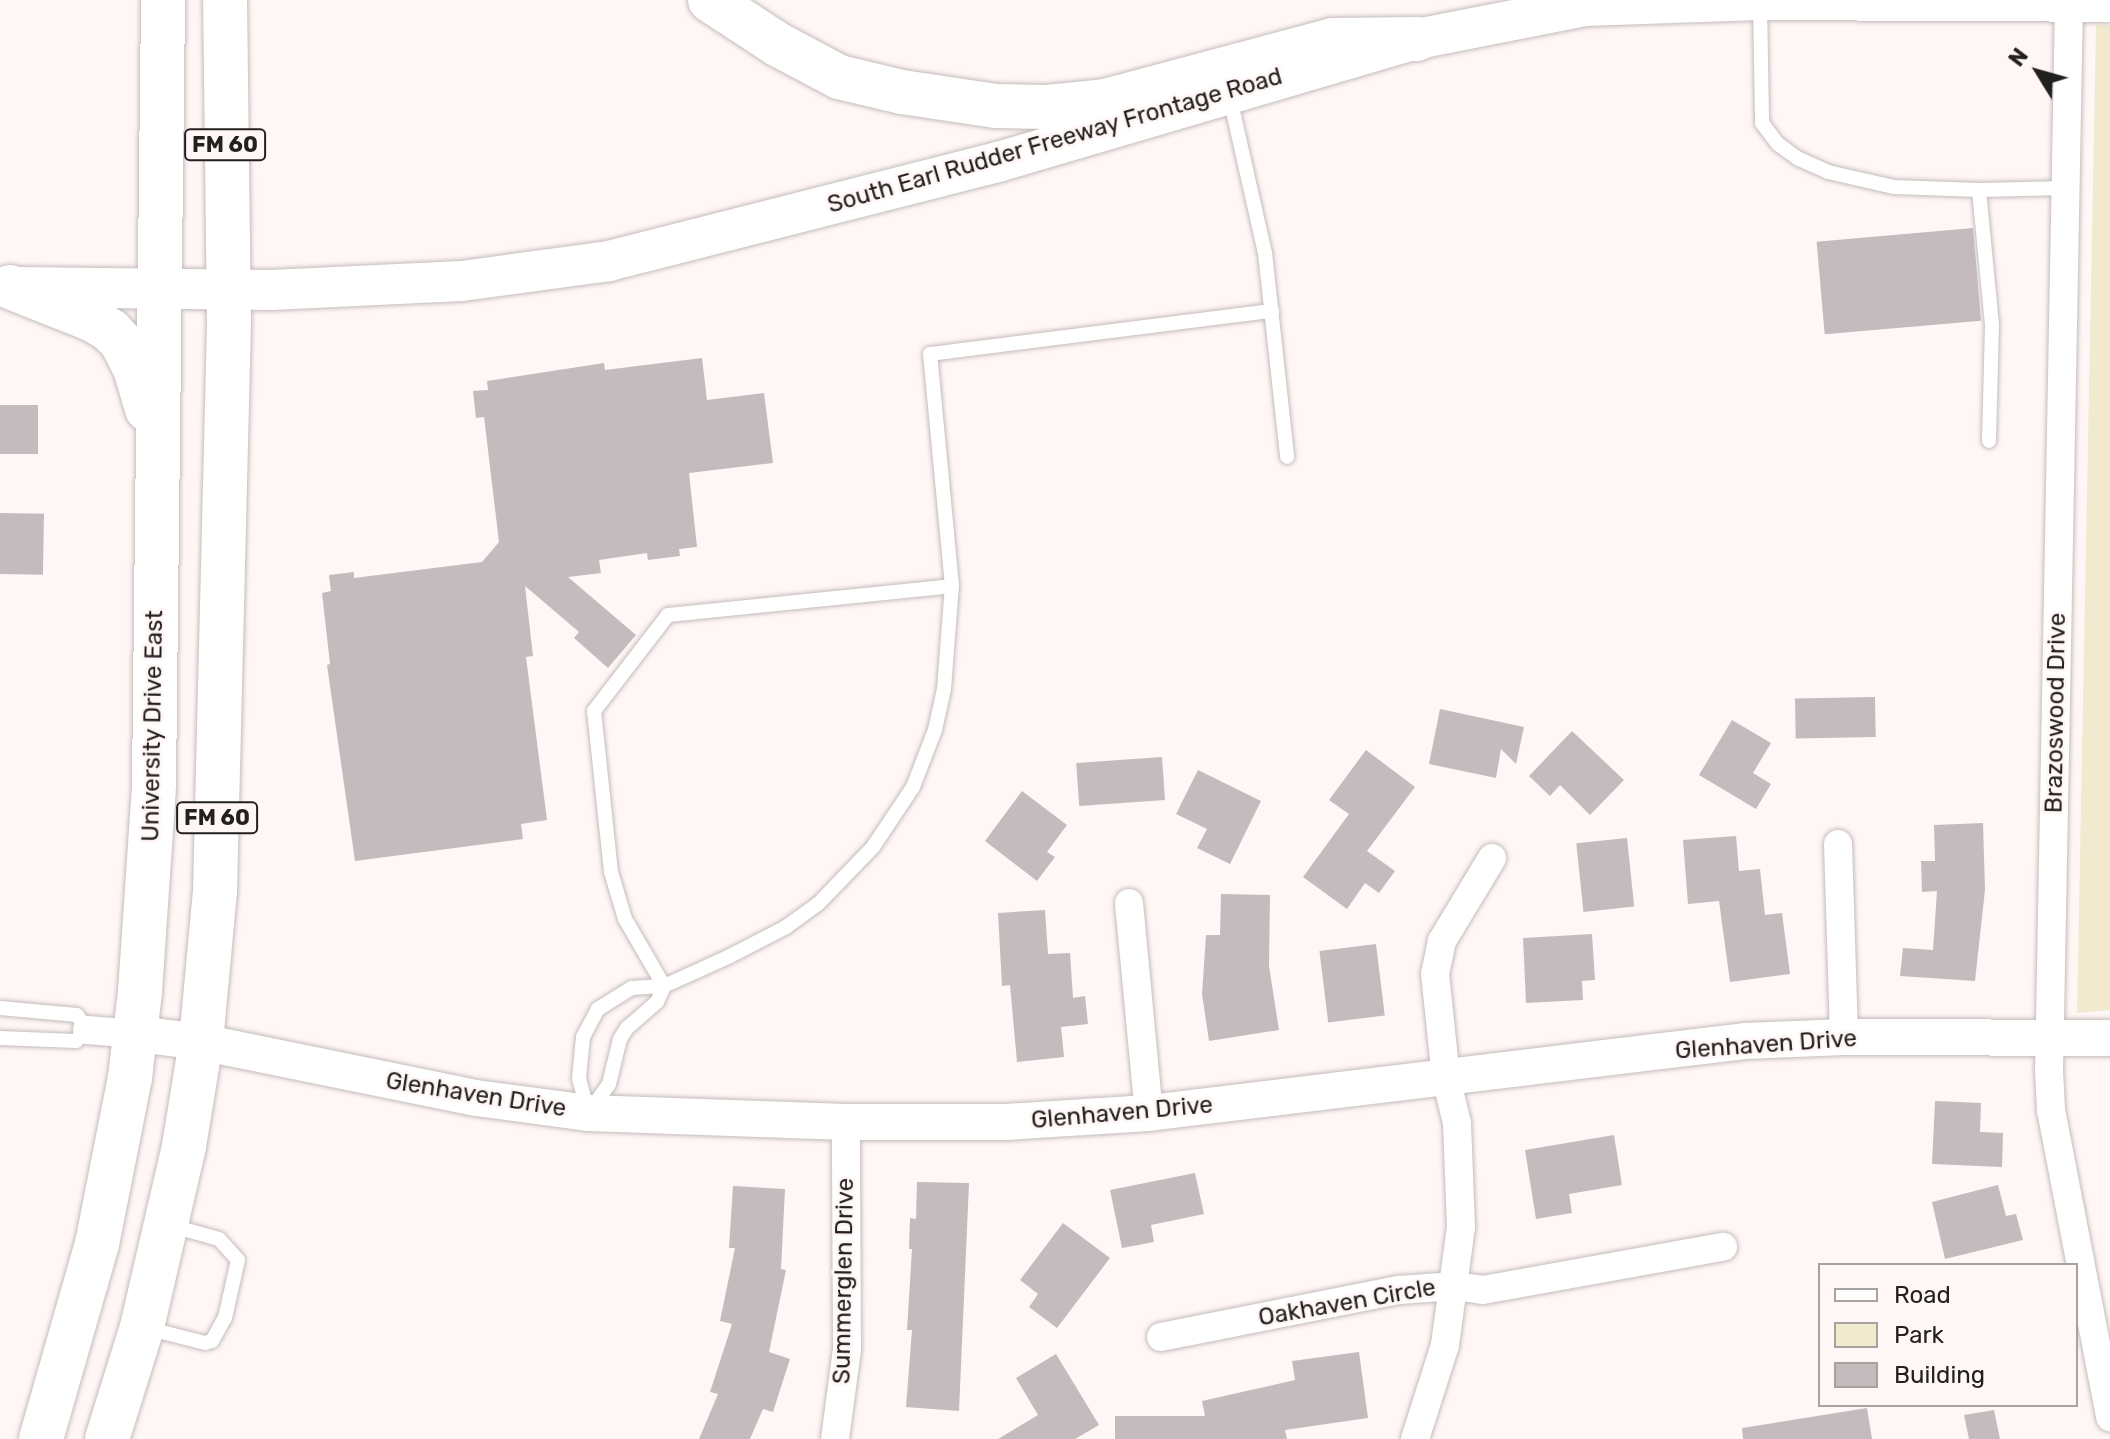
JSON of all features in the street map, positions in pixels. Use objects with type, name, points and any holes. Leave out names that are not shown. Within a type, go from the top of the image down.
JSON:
[{"type":"main road","name":"University Drive East","points":[[41,1439],[97,1244],[137,1034],[154,784],[163,0]]},
{"type":"main road","name":"FM 60","points":[[107,1439],[142,1327],[167,1225],[201,1042],[215,875],[227,290],[225,0]]},
{"type":"main road","points":[[710,0],[777,44],[839,77],[902,92],[996,106],[1047,107],[1105,101],[1333,40],[1417,39]]},
{"type":"main road","name":"South Earl Rudder Freeway Frontage Road","points":[[5,287],[227,290],[462,281],[609,261],[998,162],[1229,91],[1417,39],[1585,6],[1760,0],[2110,2]]},
{"type":"main road","points":[[5,287],[93,320],[122,343],[135,368],[159,464]]},
{"type":"street","name":"Brazoswood Drive","points":[[2069,3],[2049,1041],[2051,1110],[2110,1417]]},
{"type":"street","points":[[1838,844],[1844,1037]]},
{"type":"street","points":[[1415,1439],[1445,1345],[1461,1227],[1457,1123],[1446,1078],[1435,1001],[1437,963],[1442,941],[1492,858]]},
{"type":"street","points":[[1129,903],[1149,1113]]},
{"type":"street","points":[[87,1030],[137,1034]]},
{"type":"street","name":"Glenhaven Drive","points":[[137,1034],[201,1042],[476,1098],[588,1113],[846,1122],[1006,1122],[1149,1113],[1745,1041],[1844,1037],[2049,1041],[2110,1038]]},
{"type":"street","name":"Summerglen Drive","points":[[835,1439],[847,1349],[846,1122]]},
{"type":"street","name":"Oakhaven Circle","points":[[1161,1337],[1399,1290],[1455,1286],[1483,1290],[1723,1247]]},
{"type":"lane","points":[[1760,0],[1762,123],[1778,144],[1797,158],[1828,172],[1866,183],[1979,190],[2066,188]]},
{"type":"lane","points":[[1229,91],[1258,216],[1272,311],[1287,457]]},
{"type":"lane","points":[[1979,190],[1992,325],[1989,441]]},
{"type":"lane","points":[[588,1113],[579,1078],[583,1037],[598,1009],[632,988],[664,986],[774,933],[818,904],[848,877],[897,816],[913,787],[935,730],[944,689],[952,586],[930,354],[1272,311]]},
{"type":"lane","points":[[664,986],[625,919],[613,882],[594,711],[668,615],[952,586]]},
{"type":"lane","points":[[588,1113],[609,1084],[620,1039],[627,1028],[657,1002],[664,986]]},
{"type":"lane","points":[[0,1008],[77,1015],[87,1030],[76,1041],[0,1038]]},
{"type":"lane","points":[[142,1327],[205,1343],[219,1333],[225,1318],[238,1260],[219,1239],[167,1225]]},
{"type":"green space","points":[[2096,25],[2110,25],[2110,1010],[2077,1013]]},
{"type":"building","points":[[1973,228],[1981,321],[1825,334],[1817,242]]},
{"type":"building","points":[[702,358],[707,400],[764,393],[773,463],[689,473],[697,547],[679,549],[680,556],[648,560],[647,553],[599,560],[601,573],[568,577],[636,635],[608,668],[574,638],[579,632],[525,586],[533,656],[526,657],[547,820],[521,824],[523,839],[355,861],[327,665],[330,664],[322,593],[331,591],[329,575],[354,572],[354,578],[482,562],[499,542],[484,417],[476,418],[473,391],[488,390],[487,381],[604,363],[605,370]]},
{"type":"building","points":[[0,405],[38,405],[38,454],[0,454]]},
{"type":"building","points":[[0,513],[44,514],[43,575],[0,574]]},
{"type":"building","points":[[1875,697],[1876,737],[1796,738],[1795,698]]},
{"type":"building","points":[[1440,709],[1524,727],[1516,764],[1501,749],[1496,778],[1429,764]]},
{"type":"building","points":[[1732,720],[1771,743],[1753,773],[1771,784],[1756,809],[1699,775]]},
{"type":"building","points":[[1572,731],[1624,780],[1590,815],[1560,785],[1550,796],[1529,776]]},
{"type":"building","points":[[1366,750],[1415,787],[1367,851],[1395,871],[1379,893],[1365,883],[1347,909],[1303,877],[1349,814],[1329,800]]},
{"type":"building","points":[[1162,757],[1165,800],[1079,806],[1076,763]]},
{"type":"building","points":[[1198,770],[1261,801],[1230,864],[1197,848],[1207,829],[1176,814]]},
{"type":"building","points":[[1022,791],[1067,825],[1047,852],[1055,857],[1037,881],[985,841]]},
{"type":"building","points":[[1983,823],[1985,890],[1975,981],[1900,976],[1903,948],[1933,950],[1937,891],[1922,892],[1921,861],[1935,861],[1934,825]]},
{"type":"building","points":[[1736,836],[1739,871],[1760,869],[1765,915],[1782,913],[1790,974],[1730,982],[1719,901],[1688,904],[1683,840]]},
{"type":"building","points":[[1627,838],[1634,907],[1583,912],[1576,843]]},
{"type":"building","points":[[1221,894],[1270,895],[1269,966],[1279,1030],[1209,1041],[1202,994],[1206,935],[1220,935]]},
{"type":"building","points":[[1045,910],[1048,954],[1070,953],[1073,998],[1085,996],[1088,1024],[1061,1027],[1064,1057],[1017,1062],[1010,985],[1002,986],[998,913]]},
{"type":"building","points":[[1592,934],[1595,980],[1582,981],[1583,1000],[1526,1003],[1523,938]]},
{"type":"building","points":[[1376,944],[1385,1015],[1328,1022],[1319,951]]},
{"type":"building","points":[[1935,1101],[1981,1103],[1980,1132],[2003,1133],[2002,1167],[1932,1164]]},
{"type":"building","points":[[1614,1135],[1622,1185],[1569,1194],[1572,1213],[1536,1219],[1525,1150]]},
{"type":"building","points":[[1195,1173],[1204,1214],[1151,1225],[1154,1242],[1122,1248],[1110,1190]]},
{"type":"building","points":[[917,1182],[969,1183],[959,1411],[906,1407],[912,1330],[907,1330],[912,1249],[909,1249],[910,1218],[916,1219]]},
{"type":"building","points":[[1998,1185],[2006,1216],[2016,1214],[2023,1240],[1945,1259],[1932,1202]]},
{"type":"building","points":[[733,1186],[785,1189],[781,1269],[786,1270],[769,1352],[790,1359],[773,1412],[763,1409],[750,1439],[699,1439],[718,1394],[710,1392],[732,1324],[720,1321],[735,1248],[729,1248]]},
{"type":"building","points":[[1063,1223],[1110,1258],[1057,1328],[1029,1307],[1038,1294],[1020,1280]]},
{"type":"building","points":[[1359,1352],[1368,1418],[1285,1430],[1287,1439],[1115,1439],[1115,1416],[1205,1416],[1202,1401],[1295,1380],[1292,1361]]},
{"type":"building","points":[[1056,1354],[1099,1425],[1075,1439],[998,1439],[1038,1415],[1016,1378]]},
{"type":"building","points":[[1867,1408],[1872,1439],[1743,1439],[1742,1428]]},
{"type":"building","points":[[1994,1410],[2000,1439],[1969,1439],[1964,1415]]}]
